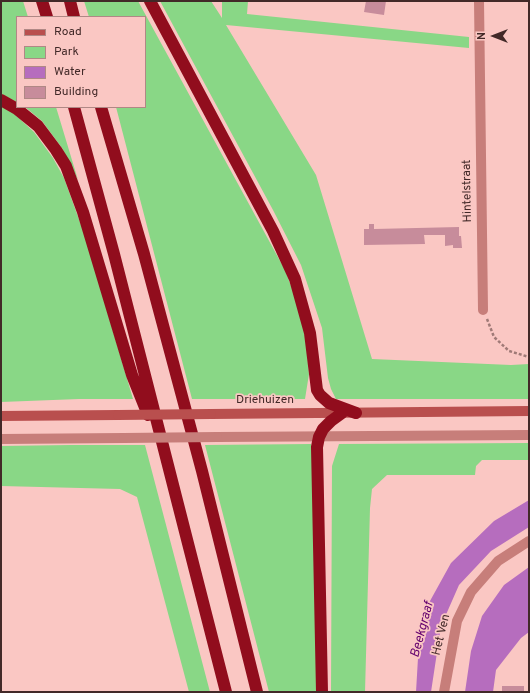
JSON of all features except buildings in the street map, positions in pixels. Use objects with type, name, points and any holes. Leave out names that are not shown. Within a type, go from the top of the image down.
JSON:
[{"type":"highway","points":[[42,1],[47,16]]},
{"type":"highway","points":[[70,1],[74,16]]},
{"type":"highway","points":[[150,1],[273,231],[295,279],[310,333],[317,390],[329,403],[356,413]]},
{"type":"highway","points":[[1,100],[16,108]]},
{"type":"highway","points":[[17,108],[38,126],[66,166],[84,212],[132,375],[166,460]]},
{"type":"highway","points":[[74,108],[114,254],[226,692]]},
{"type":"highway","points":[[101,108],[144,254],[202,471],[257,692]]},
{"type":"highway","points":[[322,692],[317,447],[323,428],[342,413]]},
{"type":"main road","name":"Driehuizen","points":[[1,416],[529,411]]},
{"type":"street","name":"Hintelstraat","points":[[479,1],[483,310]]},
{"type":"street","points":[[1,439],[529,435]]},
{"type":"street","name":"Het Ven","points":[[444,692],[457,621],[471,592],[498,561],[529,541]]},
{"type":"path","points":[[483,310],[494,337],[509,351],[529,357]]},
{"type":"green space","points":[[1,1],[23,1],[28,16],[16,16],[16,102],[1,94]]},
{"type":"green space","points":[[84,1],[138,1],[285,270],[299,307],[306,341],[309,374],[305,399],[192,399],[116,108],[146,108],[146,16],[89,16]]},
{"type":"green space","points":[[160,1],[211,1],[222,18],[222,1],[248,1],[247,14],[469,37],[469,48],[226,25],[316,175],[372,359],[511,365],[529,364],[529,399],[336,399],[328,378],[322,328],[301,265],[273,210]]},
{"type":"green space","points":[[1,106],[11,111],[34,132],[53,158],[64,178],[85,236],[133,399],[79,399],[1,402]]},
{"type":"green space","points":[[26,108],[56,108],[78,180],[62,148],[42,121]]},
{"type":"green space","points":[[529,443],[529,460],[482,460],[476,466],[475,475],[387,475],[372,489],[370,508],[365,692],[331,692],[332,466],[339,444]]},
{"type":"green space","points":[[311,444],[317,473],[316,692],[269,692],[205,445]]},
{"type":"green space","points":[[145,445],[210,692],[189,692],[137,497],[120,489],[1,486],[1,446]]},
{"type":"water","name":"Beekgraaf","points":[[529,500],[529,527],[491,551],[459,585],[441,626],[431,692],[416,692],[419,641],[425,610],[451,563],[494,521]]},
{"type":"water","points":[[529,567],[529,632],[521,638],[496,670],[493,692],[465,692],[471,651],[482,616],[504,585]]}]
